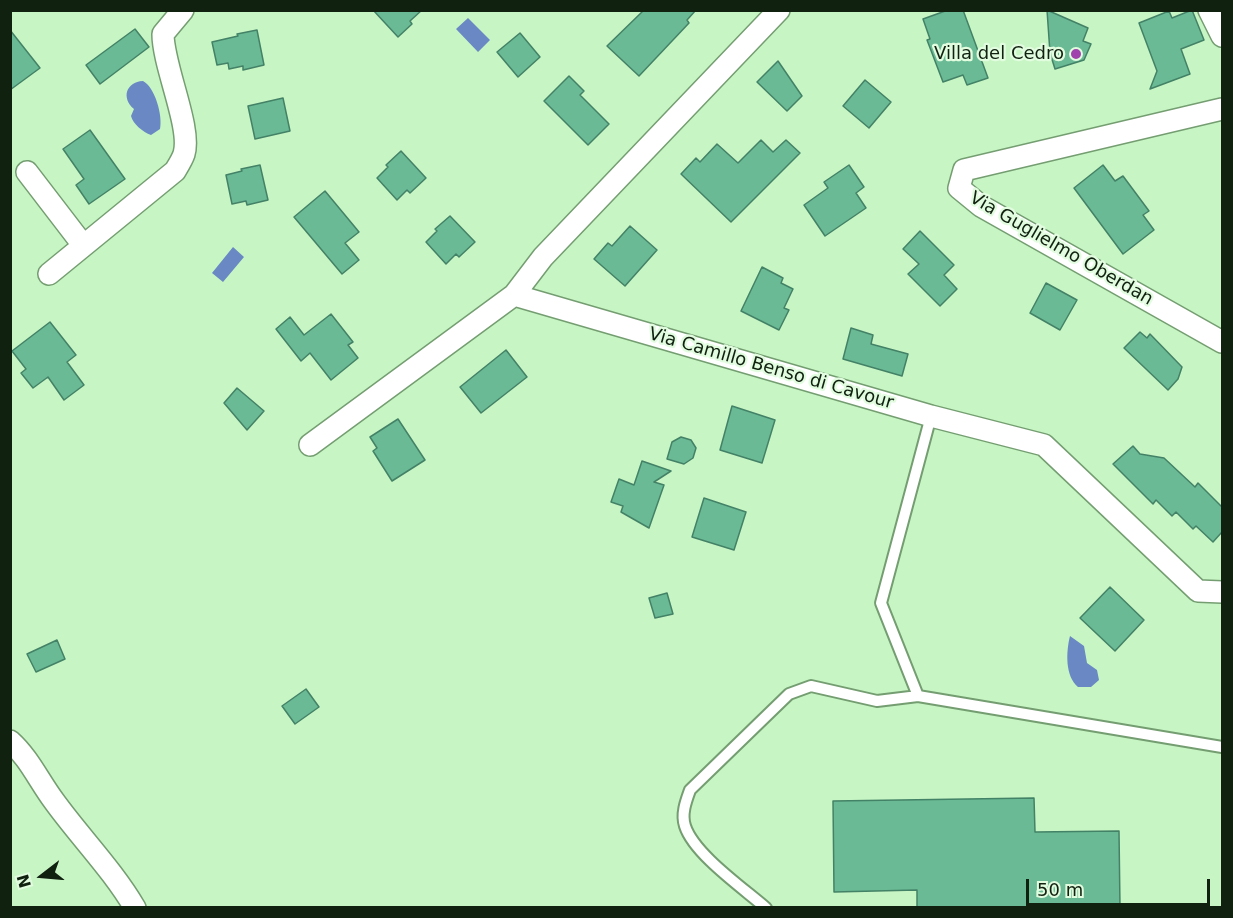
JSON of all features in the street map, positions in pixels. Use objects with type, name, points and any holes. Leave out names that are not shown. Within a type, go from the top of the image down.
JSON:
[{"type":"street","points":[[49,274],[175,171],[184,153],[184,127],[163,48],[163,34],[183,10]]},
{"type":"street","points":[[310,445],[514,295],[543,257],[779,10]]},
{"type":"street","points":[[1209,10],[1222,36]]},
{"type":"street","name":"Via Guglielmo Oberdan","points":[[1222,109],[964,170],[958,188],[981,206],[1222,342]]},
{"type":"street","points":[[27,171],[83,245]]},
{"type":"street","name":"Via Camillo Benso di Cavour","points":[[514,295],[931,416],[1044,445],[1198,591],[1222,592]]},
{"type":"street","points":[[10,741],[20,750],[53,801],[122,885],[135,908]]},
{"type":"lane","points":[[918,696],[881,603],[931,416]]},
{"type":"lane","points":[[766,908],[706,856],[691,838],[684,825],[684,807],[690,790],[789,694],[811,686],[877,701],[918,696],[1222,747]]},
{"type":"water","points":[[468,18],[490,40],[478,52],[456,29]]},
{"type":"water","points":[[143,81],[151,89],[157,102],[161,123],[160,129],[151,135],[134,122],[131,116],[134,109],[127,96],[129,87]]},
{"type":"water","points":[[233,247],[244,257],[223,282],[212,273]]},
{"type":"water","points":[[1070,636],[1084,646],[1087,663],[1097,670],[1099,680],[1091,687],[1078,687],[1071,677],[1067,656]]},
{"type":"building","points":[[373,10],[422,10],[410,21],[412,24],[398,37]]},
{"type":"building","points":[[644,10],[696,10],[687,20],[689,23],[639,76],[607,46]]},
{"type":"building","points":[[948,10],[963,10],[988,78],[967,85],[963,75],[943,82],[927,40],[930,39],[923,19]]},
{"type":"building","points":[[1047,10],[1088,28],[1083,41],[1091,44],[1084,60],[1055,69],[1050,53]]},
{"type":"building","points":[[1192,10],[1204,40],[1181,49],[1190,74],[1150,89],[1157,71],[1139,23],[1169,11],[1172,18]]},
{"type":"building","points":[[135,29],[149,47],[100,84],[86,65]]},
{"type":"building","points":[[10,30],[40,68],[10,90]]},
{"type":"building","points":[[257,30],[264,65],[243,70],[243,66],[229,69],[228,63],[217,65],[212,42]]},
{"type":"building","points":[[520,33],[540,57],[518,77],[497,52]]},
{"type":"building","points":[[778,61],[802,96],[787,111],[757,82]]},
{"type":"building","points":[[569,76],[584,91],[580,95],[609,124],[588,145],[544,101]]},
{"type":"building","points":[[865,80],[891,102],[869,128],[843,106]]},
{"type":"building","points":[[283,98],[290,131],[255,139],[248,106]]},
{"type":"building","points":[[90,130],[125,179],[89,204],[76,185],[84,179],[63,149]]},
{"type":"building","points":[[761,140],[773,152],[786,140],[800,153],[731,222],[681,174],[696,158],[700,162],[717,144],[738,163]]},
{"type":"building","points":[[401,151],[426,178],[410,193],[407,190],[397,200],[377,178],[388,167],[386,165]]},
{"type":"building","points":[[260,165],[268,200],[247,205],[246,201],[232,204],[226,175]]},
{"type":"building","points":[[849,165],[864,187],[856,193],[866,208],[825,236],[804,205],[828,188],[824,182]]},
{"type":"building","points":[[1103,165],[1115,181],[1123,176],[1149,211],[1143,215],[1154,230],[1123,254],[1074,188]]},
{"type":"building","points":[[325,191],[359,232],[345,243],[359,260],[342,274],[294,217]]},
{"type":"building","points":[[450,216],[475,242],[459,257],[456,254],[446,264],[426,242],[437,231],[435,229]]},
{"type":"building","points":[[630,226],[657,250],[625,286],[594,259],[608,243],[612,246]]},
{"type":"building","points":[[920,231],[954,265],[944,275],[957,289],[940,306],[908,274],[919,264],[903,249]]},
{"type":"building","points":[[762,267],[783,278],[781,283],[793,289],[784,308],[789,310],[779,330],[741,311]]},
{"type":"building","points":[[1046,283],[1077,300],[1060,330],[1030,313]]},
{"type":"building","points":[[331,314],[353,342],[348,345],[358,358],[331,380],[310,353],[301,361],[276,329],[290,317],[304,335]]},
{"type":"building","points":[[50,322],[76,355],[67,362],[84,385],[64,400],[48,377],[33,388],[21,373],[26,369],[12,351]]},
{"type":"building","points":[[851,328],[873,335],[871,344],[908,354],[902,376],[843,359]]},
{"type":"building","points":[[1140,332],[1147,338],[1150,334],[1182,367],[1178,379],[1168,390],[1124,348]]},
{"type":"building","points":[[506,350],[527,377],[481,413],[460,387]]},
{"type":"building","points":[[237,388],[264,411],[247,430],[224,403]]},
{"type":"building","points":[[732,406],[775,420],[762,463],[720,450]]},
{"type":"building","points":[[398,419],[425,460],[392,481],[373,451],[377,448],[370,437]]},
{"type":"building","points":[[681,437],[691,440],[696,448],[693,458],[684,464],[667,459],[672,442]]},
{"type":"building","points":[[1133,446],[1140,454],[1164,458],[1195,487],[1198,483],[1222,507],[1222,532],[1213,542],[1196,526],[1193,529],[1176,512],[1172,516],[1156,500],[1153,504],[1113,464]]},
{"type":"building","points":[[642,461],[671,471],[654,482],[664,485],[649,528],[621,512],[623,506],[611,502],[619,479],[634,485]]},
{"type":"building","points":[[704,498],[746,512],[734,550],[692,537]]},
{"type":"building","points":[[1110,587],[1144,620],[1115,651],[1080,618]]},
{"type":"building","points":[[667,593],[673,614],[655,618],[649,598]]},
{"type":"building","points":[[57,640],[65,659],[36,672],[27,654]]},
{"type":"building","points":[[306,689],[319,707],[295,724],[282,706]]},
{"type":"building","points":[[1034,798],[1035,832],[1119,831],[1120,908],[917,908],[917,890],[834,892],[833,801]]},
{"type":"place","name":"Villa del Cedro","points":[[1076,54]]}]
